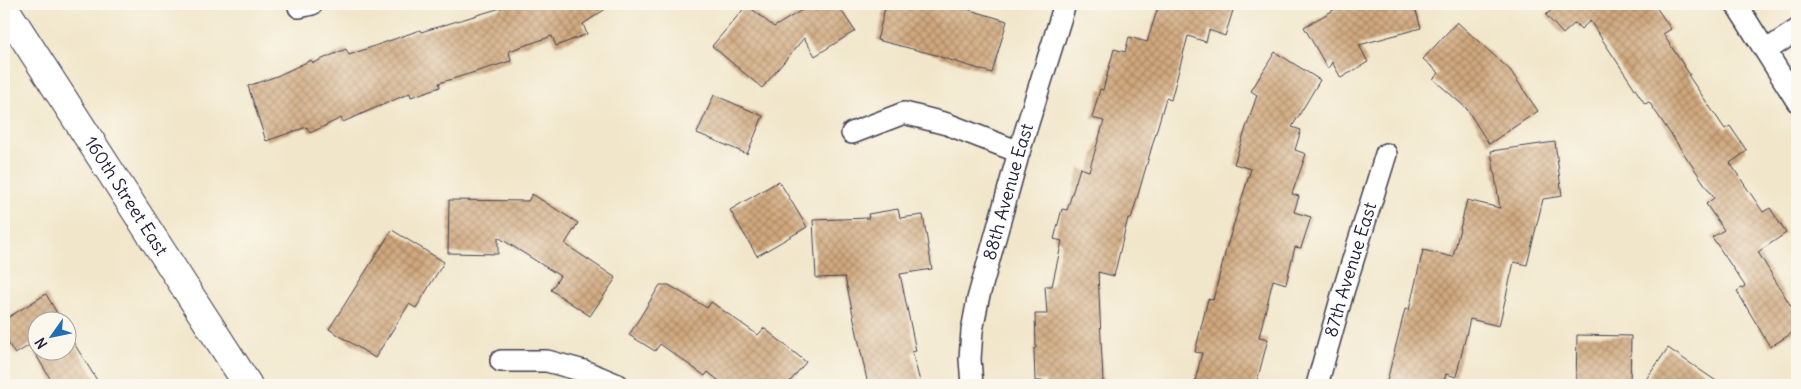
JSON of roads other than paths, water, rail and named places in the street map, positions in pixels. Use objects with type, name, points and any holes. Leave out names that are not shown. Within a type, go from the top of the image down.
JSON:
[{"type":"main road","name":"160th Street East","points":[[4,6],[248,385]]},
{"type":"street","name":"88th Avenue East","points":[[972,385],[970,359],[978,299],[1065,4]]},
{"type":"street","points":[[1736,4],[1767,50],[1797,102]]},
{"type":"street","points":[[1767,50],[1797,30]]},
{"type":"street","points":[[852,132],[904,113],[947,124],[1020,152]]},
{"type":"street","name":"87th Avenue East","points":[[1317,385],[1343,292],[1386,154]]},
{"type":"street","points":[[501,361],[547,361],[584,371],[618,385]]}]
